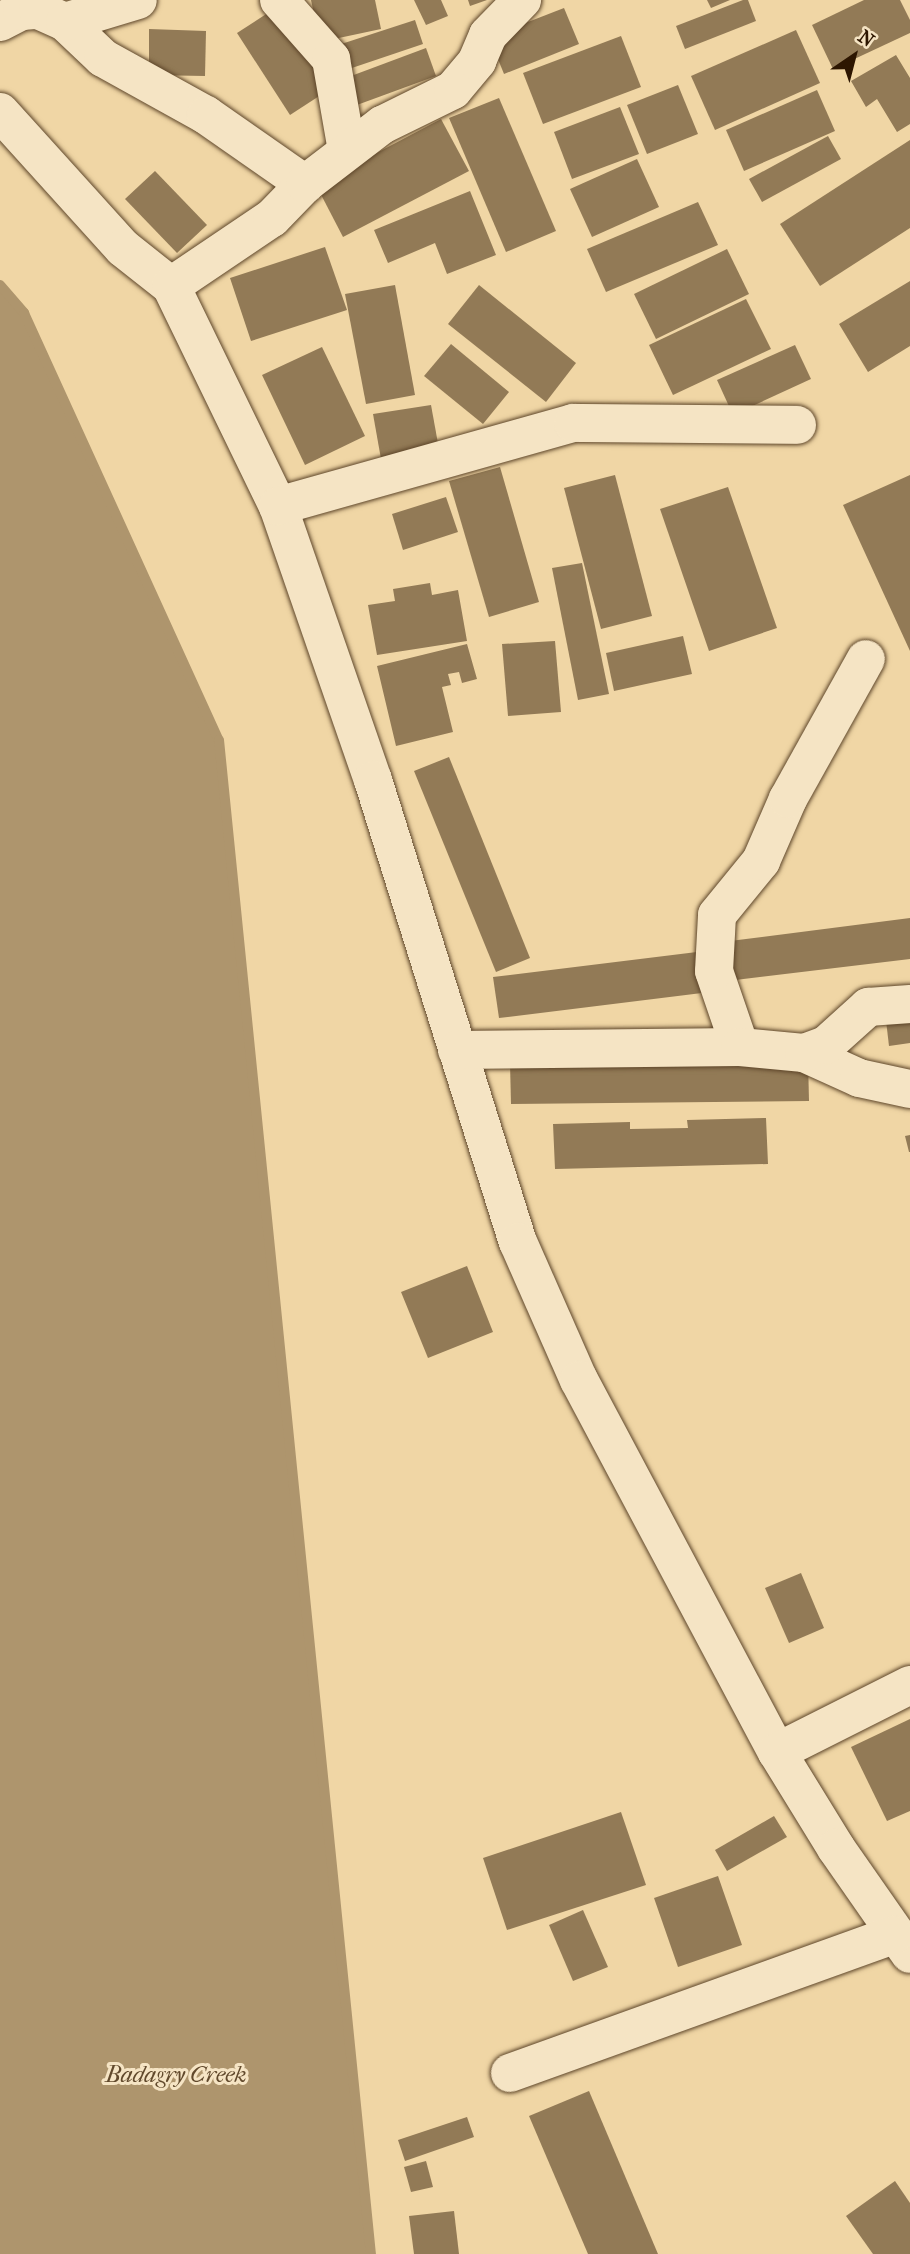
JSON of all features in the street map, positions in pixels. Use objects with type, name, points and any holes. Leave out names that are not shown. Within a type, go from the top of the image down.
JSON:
[{"type":"street","points":[[65,22],[138,0]]},
{"type":"street","points":[[279,0],[331,59],[347,151]]},
{"type":"street","points":[[171,286],[272,218],[305,184],[382,125],[453,90],[477,61],[488,35],[522,0]]},
{"type":"street","points":[[0,22],[22,11],[38,10],[65,22],[103,58],[206,115],[305,184]]},
{"type":"street","points":[[0,112],[122,248],[171,286],[278,506],[373,780],[518,1242],[579,1380],[777,1752],[902,1944],[510,2073]]},
{"type":"street","points":[[278,506],[573,423],[797,425]]},
{"type":"street","points":[[740,1047],[714,971],[717,915],[761,861],[788,799],[866,659]]},
{"type":"street","points":[[804,1053],[826,1045],[868,1007],[910,1004]]},
{"type":"street","points":[[457,1050],[740,1047],[804,1053],[859,1078],[910,1090]]},
{"type":"street","points":[[777,1752],[910,1685]]},
{"type":"water","name":"Badagry Creek","points":[[0,285],[24,313],[219,740],[371,2254],[0,2254]]},
{"type":"building","points":[[311,0],[375,0],[381,29],[320,42]]},
{"type":"building","points":[[414,0],[441,0],[448,16],[426,25]]},
{"type":"building","points":[[468,0],[487,0],[470,6]]},
{"type":"building","points":[[707,0],[730,0],[711,8]]},
{"type":"building","points":[[748,0],[756,21],[685,49],[676,26]]},
{"type":"building","points":[[864,0],[900,0],[910,20],[910,33],[833,69],[812,25]]},
{"type":"building","points":[[277,7],[330,89],[290,115],[237,33]]},
{"type":"building","points":[[564,8],[579,44],[504,74],[489,37]]},
{"type":"building","points":[[415,20],[423,44],[337,73],[329,48]]},
{"type":"building","points":[[149,29],[206,31],[205,76],[149,75]]},
{"type":"building","points":[[796,30],[820,83],[715,130],[691,76]]},
{"type":"building","points":[[621,36],[641,87],[543,124],[523,73]]},
{"type":"building","points":[[426,48],[436,76],[346,109],[335,82]]},
{"type":"building","points":[[896,55],[910,78],[910,124],[897,132],[877,99],[866,107],[851,81]]},
{"type":"building","points":[[678,85],[698,134],[647,154],[627,105]]},
{"type":"building","points":[[817,90],[835,131],[744,171],[726,130]]},
{"type":"building","points":[[499,98],[556,231],[506,252],[449,118]]},
{"type":"building","points":[[620,107],[639,154],[572,179],[554,132]]},
{"type":"building","points":[[441,119],[469,171],[343,237],[316,185]]},
{"type":"building","points":[[828,136],[841,159],[762,202],[749,179]]},
{"type":"building","points":[[910,140],[910,228],[820,286],[780,224]]},
{"type":"building","points":[[637,159],[659,207],[592,237],[570,189]]},
{"type":"building","points":[[155,171],[207,225],[177,253],[125,199]]},
{"type":"building","points":[[470,191],[496,255],[447,274],[435,243],[388,263],[374,230]]},
{"type":"building","points":[[698,202],[718,245],[606,292],[587,249]]},
{"type":"building","points":[[325,247],[347,310],[251,341],[230,278]]},
{"type":"building","points":[[727,249],[749,294],[656,339],[634,294]]},
{"type":"building","points":[[910,281],[910,346],[868,372],[839,324]]},
{"type":"building","points":[[395,285],[415,395],[366,404],[345,294]]},
{"type":"building","points":[[479,285],[576,363],[546,402],[448,324]]},
{"type":"building","points":[[746,299],[771,349],[673,395],[649,345]]},
{"type":"building","points":[[451,344],[509,392],[483,424],[424,376]]},
{"type":"building","points":[[795,345],[811,379],[733,415],[717,380]]},
{"type":"building","points":[[322,347],[365,436],[305,465],[262,375]]},
{"type":"building","points":[[431,405],[439,449],[381,459],[373,414]]},
{"type":"building","points":[[500,467],[539,602],[489,617],[449,481]]},
{"type":"building","points":[[615,475],[652,616],[601,629],[564,488]]},
{"type":"building","points":[[910,475],[910,651],[843,505]]},
{"type":"building","points":[[728,487],[777,628],[709,651],[660,509]]},
{"type":"building","points":[[446,497],[458,532],[403,550],[392,514]]},
{"type":"building","points":[[582,563],[609,694],[578,700],[552,568]]},
{"type":"building","points":[[430,583],[432,595],[458,590],[467,641],[377,655],[368,605],[395,601],[393,589]]},
{"type":"building","points":[[683,636],[692,674],[614,691],[606,653]]},
{"type":"building","points":[[555,641],[561,712],[508,716],[502,644]]},
{"type":"building","points":[[467,644],[477,679],[462,683],[459,672],[448,674],[451,685],[442,687],[453,732],[396,746],[377,666]]},
{"type":"building","points":[[449,757],[530,958],[496,972],[414,771]]},
{"type":"building","points":[[910,918],[910,959],[727,981],[722,942]]},
{"type":"building","points":[[705,951],[710,992],[499,1018],[493,977]]},
{"type":"building","points":[[910,1009],[910,1043],[889,1046],[885,1012]]},
{"type":"building","points":[[808,1060],[809,1101],[511,1104],[510,1063]]},
{"type":"building","points":[[766,1118],[768,1164],[555,1169],[553,1124],[630,1122],[630,1129],[688,1128],[687,1120]]},
{"type":"building","points":[[910,1135],[910,1152],[909,1152],[905,1136]]},
{"type":"building","points":[[467,1266],[493,1332],[428,1358],[401,1292]]},
{"type":"building","points":[[801,1573],[824,1628],[789,1643],[765,1588]]},
{"type":"building","points":[[910,1719],[910,1811],[887,1821],[851,1747]]},
{"type":"building","points":[[621,1812],[646,1885],[507,1930],[483,1858]]},
{"type":"building","points":[[774,1816],[787,1837],[727,1871],[715,1850]]},
{"type":"building","points":[[718,1876],[742,1945],[678,1967],[654,1898]]},
{"type":"building","points":[[583,1910],[608,1967],[573,1981],[549,1925]]},
{"type":"building","points":[[589,2091],[658,2254],[588,2254],[529,2116]]},
{"type":"building","points":[[467,2117],[474,2137],[405,2161],[398,2140]]},
{"type":"building","points":[[426,2161],[433,2187],[411,2192],[404,2167]]},
{"type":"building","points":[[895,2181],[910,2203],[910,2254],[873,2254],[846,2216]]},
{"type":"building","points":[[454,2211],[459,2254],[414,2254],[409,2216]]},
{"type":"waterway","points":[[0,285],[24,313],[219,740],[371,2254]]}]
